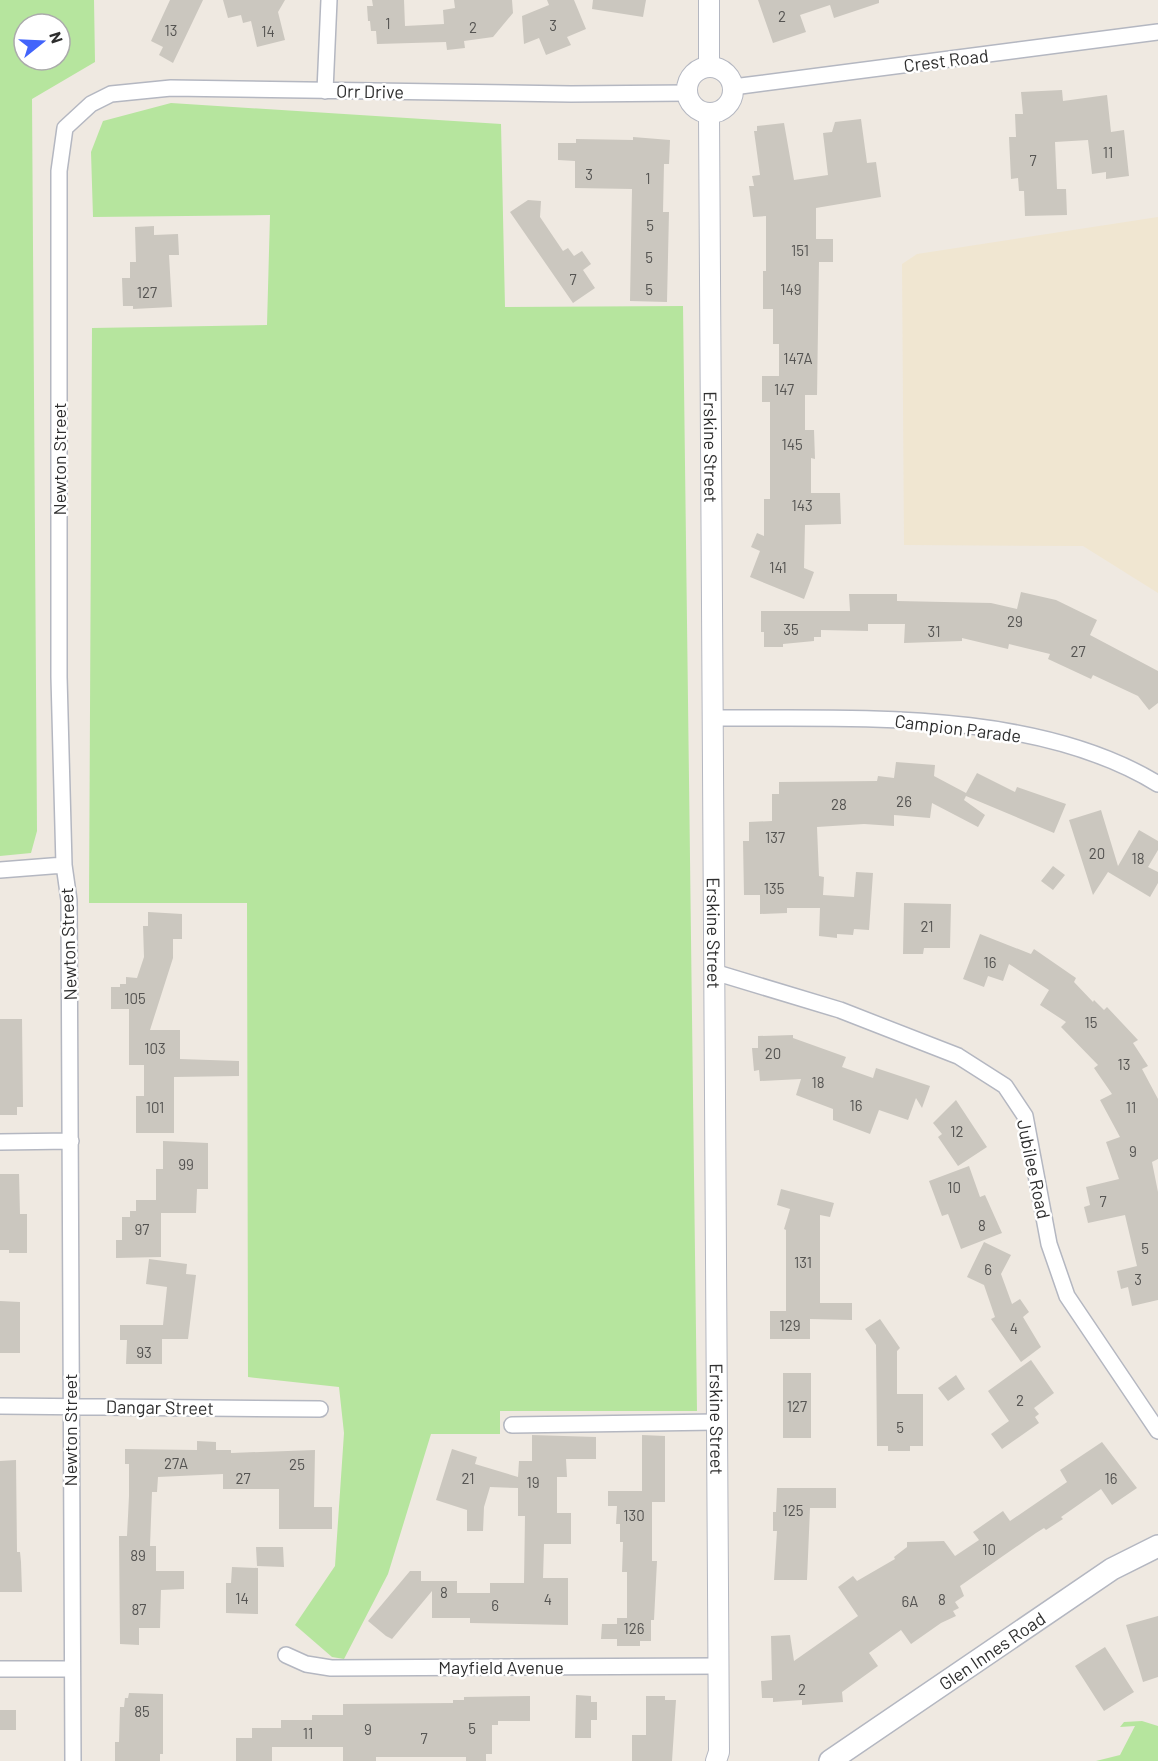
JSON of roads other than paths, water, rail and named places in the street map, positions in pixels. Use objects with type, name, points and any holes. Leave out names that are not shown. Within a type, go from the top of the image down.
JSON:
[{"type":"main road","name":"Glen Innes Road","points":[[830,1761],[1112,1569],[1158,1546]]},
{"type":"street","points":[[325,90],[329,0]]},
{"type":"street","points":[[709,0],[710,67]]},
{"type":"street","name":"Crest Road","points":[[733,87],[1158,32]]},
{"type":"street","points":[[710,67],[725,72],[733,87],[733,97],[728,106],[719,112],[709,114],[694,108],[687,93],[692,75],[710,67]]},
{"type":"street","name":"Orr Drive","points":[[65,128],[91,104],[111,94],[171,88],[571,94],[687,93]]},
{"type":"street","name":"Erskine Street","points":[[709,114],[719,1758]]},
{"type":"street","name":"Newton Street","points":[[65,128],[59,171],[59,677],[64,865],[69,900],[73,1761]]},
{"type":"street","name":"Campion Parade","points":[[713,718],[922,720],[985,728],[1040,738],[1100,757],[1158,784]]},
{"type":"street","points":[[0,870],[64,865]]},
{"type":"street","name":"Jubilee Road","points":[[714,972],[873,1022],[958,1056],[1005,1086],[1025,1116],[1049,1244],[1067,1296],[1158,1431]]},
{"type":"street","points":[[0,1142],[70,1141]]},
{"type":"street","name":"Dangar Street","points":[[0,1406],[320,1409]]},
{"type":"street","points":[[512,1425],[717,1422]]},
{"type":"street","name":"Mayfield Avenue","points":[[286,1655],[306,1664],[332,1668],[718,1666]]},
{"type":"street","points":[[0,1669],[72,1669]]}]
